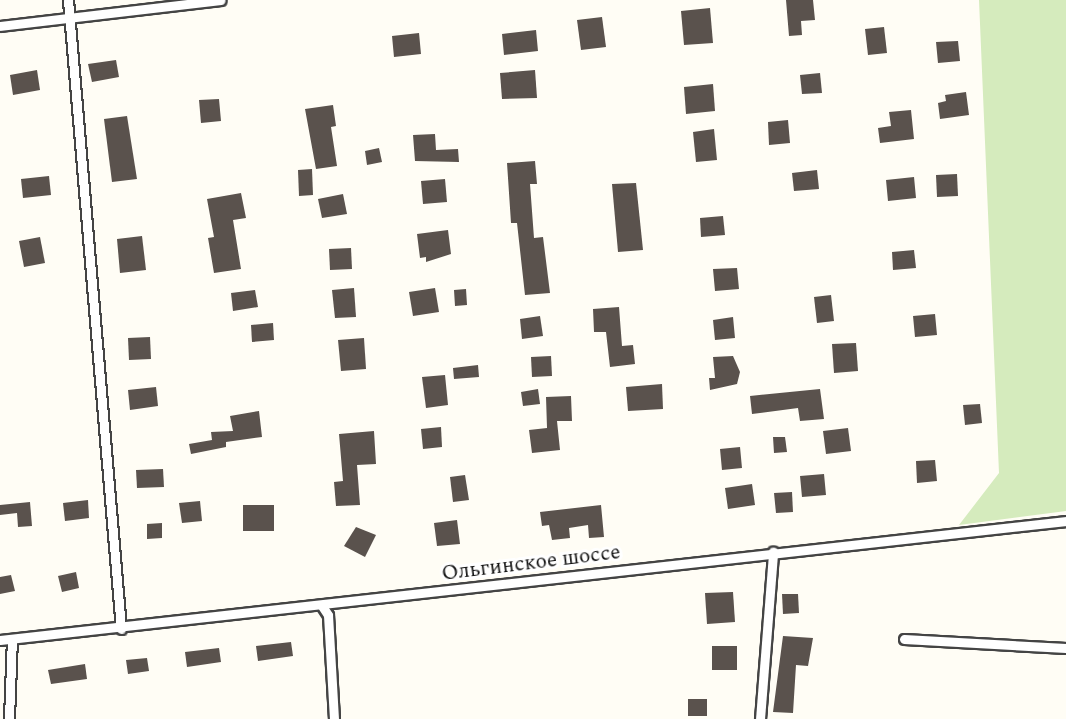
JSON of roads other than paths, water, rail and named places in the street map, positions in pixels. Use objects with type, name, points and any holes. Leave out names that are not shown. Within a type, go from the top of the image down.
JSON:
[{"type":"street","points":[[68,0],[121,629]]},
{"type":"street","points":[[0,26],[68,20],[220,0]]},
{"type":"street","name":"Ольгинское шоссе","points":[[0,640],[121,629],[773,552],[1066,521]]},
{"type":"street","points":[[760,719],[773,552]]},
{"type":"street","points":[[322,606],[328,615],[334,719]]},
{"type":"street","points":[[9,719],[12,639]]},
{"type":"street","points":[[904,639],[1066,648]]}]
